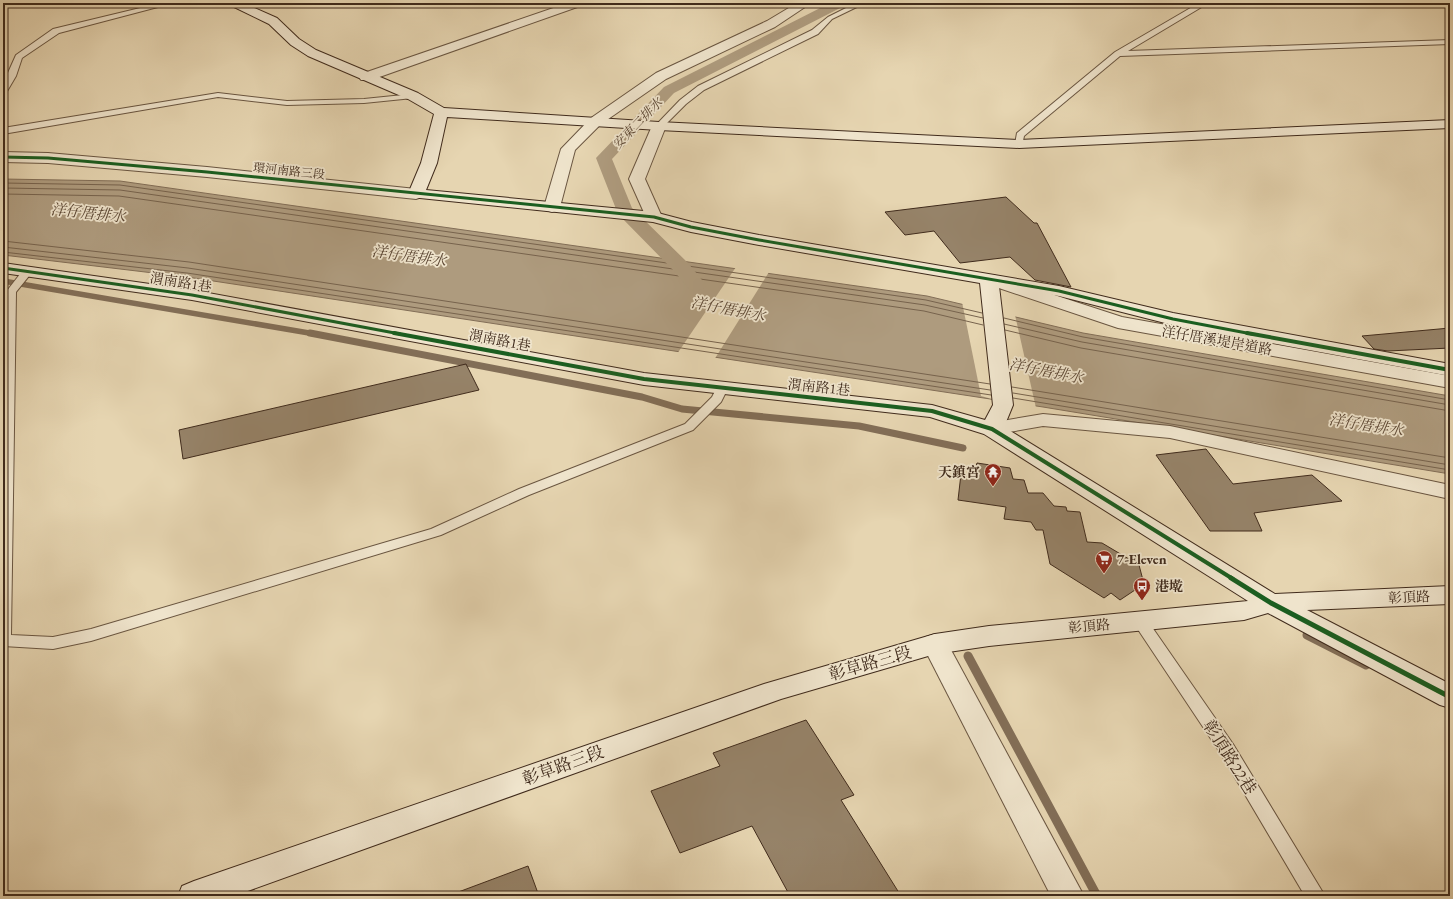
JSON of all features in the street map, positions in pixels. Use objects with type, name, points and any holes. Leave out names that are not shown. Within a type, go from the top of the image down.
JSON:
[{"type":"street","points":[[234,3],[273,21],[295,42],[312,53],[413,96],[441,112],[653,125],[1019,144],[1450,124]]},
{"type":"street","points":[[366,77],[580,3]]},
{"type":"street","points":[[552,208],[568,149],[602,121],[661,76],[771,24],[805,3]]},
{"type":"street","points":[[416,194],[429,164],[441,112]]},
{"type":"street","points":[[653,125],[638,179],[654,217]]},
{"type":"street","name":"環河南路三段","points":[[3,157],[48,158],[168,168],[552,208],[654,217],[691,227],[759,240],[989,279]]},
{"type":"street","name":"渭南路1巷","points":[[3,268],[192,294],[644,378],[932,411],[992,429]]},
{"type":"street","points":[[992,429],[1003,405],[989,279],[1059,290],[1174,320],[1450,370]]},
{"type":"street","name":"洋仔厝溪堤岸道路","points":[[989,279],[1118,322],[1450,382]]},
{"type":"street","points":[[992,429],[1044,420],[1170,432],[1450,492]]},
{"type":"street","points":[[992,429],[1271,603],[1450,697]]},
{"type":"street","name":"彰頂路","points":[[935,644],[989,636],[1244,611],[1271,603],[1450,595]]},
{"type":"street","points":[[935,644],[1068,896]]},
{"type":"street","name":"彰草路三段","points":[[194,896],[774,691],[935,644]]},
{"type":"lane","points":[[3,91],[12,76],[19,57],[56,31],[170,3]]},
{"type":"lane","points":[[653,125],[701,88],[815,32],[830,18],[846,9],[862,3]]},
{"type":"lane","points":[[1019,144],[1020,135],[1118,54],[1204,3],[1216,3]]},
{"type":"lane","points":[[1118,54],[1450,42]]},
{"type":"lane","points":[[3,131],[218,95],[287,103],[364,101],[413,96]]},
{"type":"lane","points":[[28,271],[11,292],[3,640],[53,643],[91,635],[436,532],[524,492],[688,427],[717,399],[722,388]]},
{"type":"lane","name":"彰頂路22巷","points":[[1140,621],[1227,749],[1315,896]]},
{"type":"water","name":"洋仔厝排水","points":[[3,179],[120,181],[927,296],[1083,333],[1450,396],[1450,474],[1043,407],[187,277],[3,255]]},
{"type":"pier","points":[[736,267],[769,272],[714,360],[677,354]]},
{"type":"pier","points":[[962,302],[1015,315],[1036,408],[1007,403],[981,396]]},
{"type":"building","points":[[1006,197],[1034,223],[1037,223],[1071,287],[1035,280],[1010,257],[960,263],[934,231],[905,235],[885,212]]},
{"type":"building","points":[[1450,328],[1450,348],[1388,351],[1374,349],[1362,336]]},
{"type":"building","points":[[466,364],[479,390],[183,459],[179,430]]},
{"type":"building","points":[[1206,449],[1233,484],[1312,475],[1342,501],[1254,513],[1262,531],[1210,531],[1156,455]]},
{"type":"building","points":[[977,463],[1010,468],[1013,479],[1024,480],[1028,493],[1043,493],[1054,506],[1066,507],[1067,511],[1080,512],[1087,542],[1102,543],[1139,565],[1144,584],[1120,600],[1111,593],[1104,598],[1050,564],[1043,530],[1036,530],[1031,522],[1004,519],[1006,507],[958,500],[961,474],[973,476]]},
{"type":"building","points":[[806,720],[854,795],[841,800],[901,896],[790,896],[752,826],[680,853],[651,791],[720,766],[713,753]]},
{"type":"building","points":[[528,866],[539,896],[453,896],[453,894]]},
{"type":"waterway","name":"安東二排水","points":[[696,285],[681,267],[624,210],[604,158],[669,90],[840,3]]},
{"type":"waterway","points":[[3,281],[315,334]]},
{"type":"waterway","points":[[310,333],[642,397],[682,409],[859,426],[963,448]]},
{"type":"waterway","points":[[1307,635],[1366,665]]},
{"type":"waterway","points":[[968,656],[1097,896]]},
{"type":"cycle path","points":[[3,157],[48,158],[207,172],[654,217],[691,227],[759,240],[1059,291],[1173,319],[1450,370]]},
{"type":"cycle path","points":[[3,268],[192,295],[644,379],[932,411],[992,429],[1271,603],[1450,697]]},
{"type":"place","name":"天鎮宮","points":[[993,487]]},
{"type":"place","name":"7-Eleven","points":[[1104,574]]},
{"type":"place","name":"港墘","points":[[1142,601]]}]
